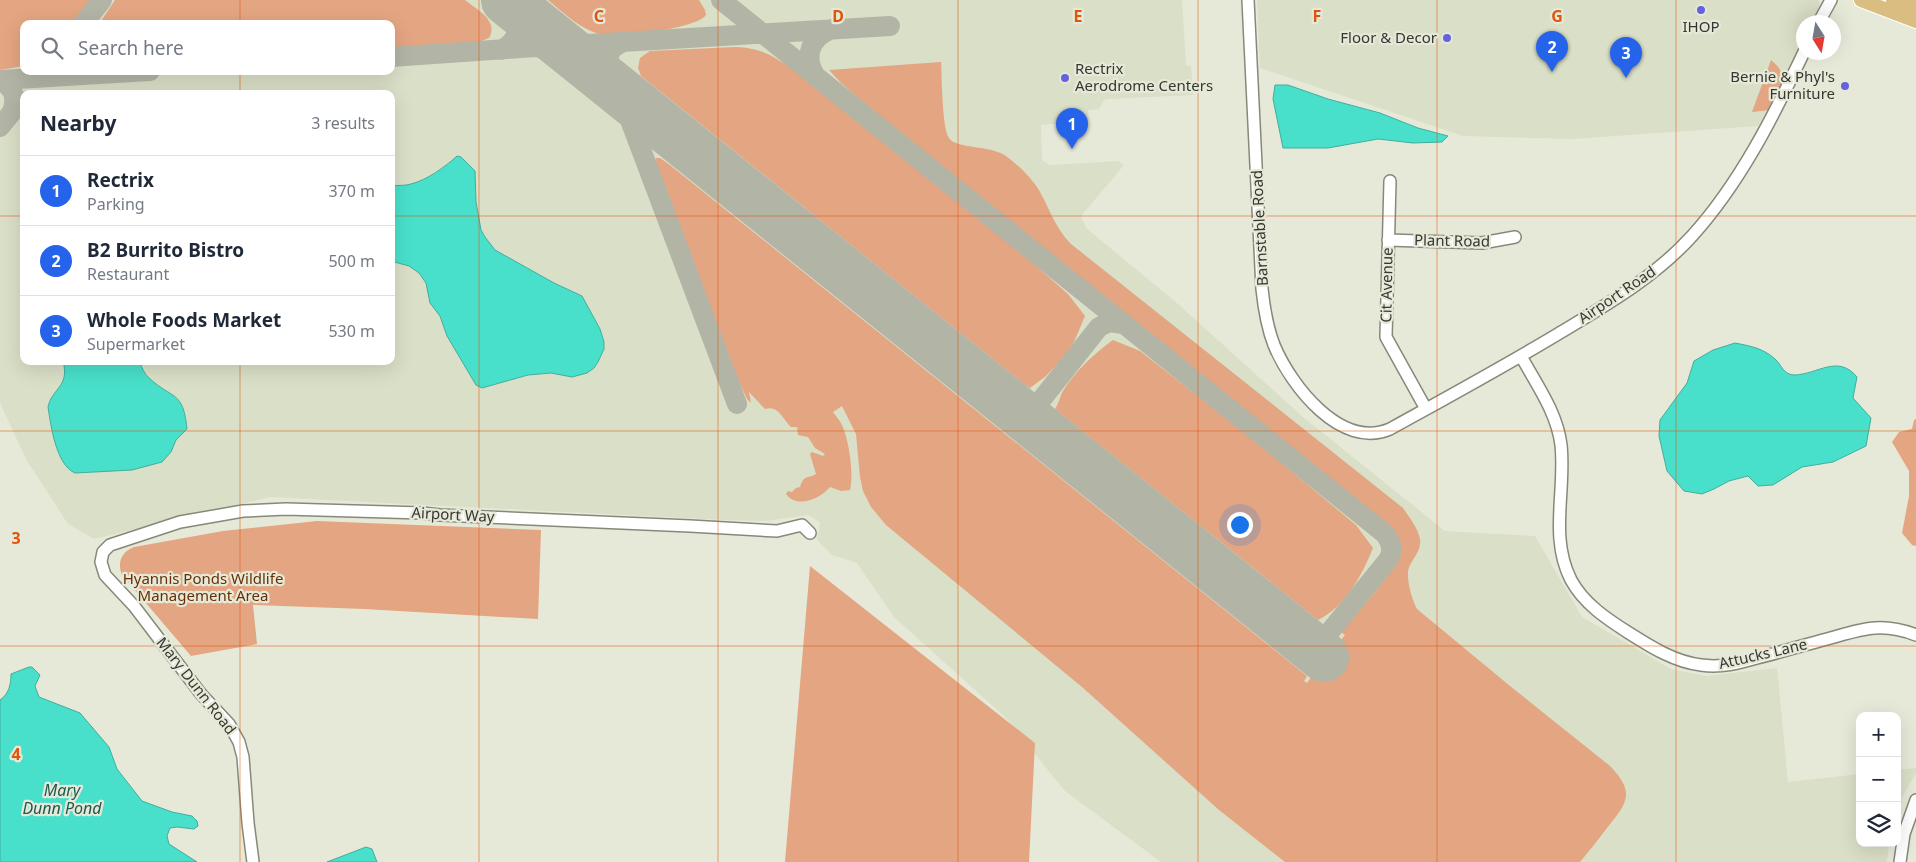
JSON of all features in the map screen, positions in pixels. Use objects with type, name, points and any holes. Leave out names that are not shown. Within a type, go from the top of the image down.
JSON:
[{"type":"main road","points":[[1861,0],[1916,21]]},
{"type":"main road","points":[[1893,0],[1916,7]]},
{"type":"street","name":"Barnstable Road","points":[[1248,0],[1262,289],[1267,322],[1275,346],[1292,378],[1320,409],[1344,428]]},
{"type":"street","points":[[1823,15],[1831,0]]},
{"type":"street","name":"Airport Road","points":[[1344,428],[1363,434],[1382,433],[1587,317],[1628,291],[1661,266],[1691,236],[1720,202],[1769,122],[1800,60]]},
{"type":"street","name":"Cit Avenue","points":[[1390,181],[1386,337],[1426,409]]},
{"type":"street","name":"Plant Road","points":[[1388,240],[1482,243],[1515,237]]},
{"type":"street","name":"Attucks Lane","points":[[1521,356],[1546,401],[1560,436],[1562,464],[1559,529],[1564,563],[1575,586],[1586,600],[1617,624],[1668,655],[1686,662],[1709,666],[1733,664],[1873,628],[1900,630],[1916,635]]},
{"type":"street","name":"Airport Way","points":[[101,557],[110,545],[180,522],[258,509],[422,513],[777,532],[802,525],[810,533]]},
{"type":"street","name":"Mary Dunn Road","points":[[101,557],[106,574],[134,606],[190,680],[229,724],[233,732],[244,757],[248,823],[253,862]]},
{"type":"street","points":[[1900,862],[1904,834],[1916,800]]},
{"type":"shaded area","points":[[0,0],[1182,0],[1186,65],[1191,66],[1193,95],[1108,99],[1104,100],[1099,109],[1088,110],[1089,121],[1041,125],[1042,160],[1050,165],[1118,161],[1124,165],[1081,216],[1086,228],[1178,304],[1303,417],[1445,531],[1535,536],[1582,617],[1671,669],[1706,676],[1777,668],[1788,782],[1856,774],[1856,847],[1889,847],[1887,862],[1161,862],[1065,791],[1005,717],[894,617],[857,563],[832,555],[817,540],[820,522],[808,515],[766,521],[725,520],[270,497],[94,539],[68,524],[26,459],[0,403]]},
{"type":"shaded area","points":[[1257,0],[1819,0],[1820,10],[1817,15],[1796,15],[1796,54],[1758,126],[1572,139],[1463,136],[1260,68]]},
{"type":"shaded area","points":[[1916,768],[1916,773],[1901,799],[1901,770]]},
{"type":"green space","points":[[0,0],[91,0],[74,20],[20,20],[20,67],[0,70]]},
{"type":"green space","points":[[115,0],[465,0],[485,16],[491,26],[491,32],[489,38],[479,42],[395,48],[395,20],[102,20]]},
{"type":"green space","points":[[548,0],[699,0],[706,15],[700,20],[673,28],[608,35],[592,32],[585,28]]},
{"type":"green space","points":[[735,47],[763,52],[788,66],[1018,250],[1068,294],[1085,316],[1074,342],[1046,376],[1030,388],[1025,385],[641,76],[638,68],[640,58],[650,51]]},
{"type":"green space","points":[[1771,60],[1782,73],[1781,90],[1770,110],[1752,112]]},
{"type":"green space","points":[[941,62],[945,124],[949,138],[959,144],[991,150],[1011,160],[1037,187],[1057,226],[1071,244],[1403,508],[1420,539],[1418,552],[1408,571],[1410,591],[1417,609],[1610,766],[1618,775],[1626,791],[1624,805],[1580,862],[1285,862],[1219,810],[1082,687],[886,525],[871,507],[863,491],[856,434],[842,406],[833,412],[842,425],[847,439],[851,466],[850,490],[841,491],[830,487],[815,498],[802,502],[796,501],[786,494],[788,491],[792,492],[800,487],[805,478],[816,474],[810,454],[812,452],[823,456],[825,454],[815,448],[808,437],[798,435],[797,427],[791,427],[780,413],[773,409],[765,409],[749,392],[751,403],[747,399],[655,161],[656,158],[660,158],[670,165],[1307,676],[1304,681],[1307,683],[1315,672],[1314,670],[1334,645],[1336,646],[1345,635],[1341,632],[1382,583],[1396,563],[1399,555],[1399,542],[1393,530],[883,120],[829,70]]},
{"type":"green space","points":[[1113,340],[1140,351],[1244,432],[1356,525],[1373,548],[1364,569],[1352,589],[1337,607],[1318,620],[1055,409],[1063,391],[1074,376],[1092,357]]},
{"type":"green space","points":[[1916,419],[1916,546],[1912,545],[1902,533],[1909,496],[1909,471],[1892,442],[1899,432],[1912,429]]},
{"type":"green space","name":"Hyannis Ponds Wildlife Management Area","points":[[317,521],[541,530],[538,619],[253,605],[257,644],[191,656],[122,575],[121,558],[134,547],[223,531]]},
{"type":"green space","points":[[810,566],[1035,743],[1029,862],[785,862]]},
{"type":"water","points":[[1275,85],[1288,85],[1448,136],[1442,142],[1413,143],[1378,139],[1328,148],[1283,148],[1273,99]]},
{"type":"water","points":[[457,156],[461,157],[475,171],[476,202],[481,230],[495,250],[554,283],[582,296],[600,329],[604,342],[604,349],[594,368],[587,373],[572,377],[551,373],[528,375],[482,388],[476,385],[447,336],[440,316],[430,303],[426,283],[419,273],[409,266],[395,262],[395,186],[409,185],[441,169]]},
{"type":"water","points":[[1735,343],[1751,346],[1766,352],[1775,359],[1785,372],[1791,375],[1835,366],[1850,370],[1857,377],[1853,398],[1871,418],[1866,446],[1833,462],[1802,467],[1773,485],[1758,486],[1748,476],[1729,481],[1702,494],[1684,491],[1667,471],[1659,436],[1660,420],[1687,383],[1694,361],[1713,350]]},
{"type":"water","points":[[64,365],[141,365],[147,376],[180,402],[187,429],[176,440],[171,452],[162,462],[132,470],[75,473],[63,462],[59,454],[55,444],[48,407],[53,395],[60,387],[65,370]]},
{"type":"water","name":"Mary Dunn Pond","points":[[32,667],[40,675],[35,686],[39,697],[80,713],[109,747],[117,769],[142,801],[172,812],[192,816],[197,821],[198,826],[194,829],[170,828],[167,836],[169,844],[197,862],[0,862],[0,700],[9,689],[11,674]]},
{"type":"water","points":[[366,847],[372,849],[377,862],[327,862]]},
{"type":"taxiway","points":[[86,20],[102,0]]},
{"type":"taxiway","points":[[721,0],[1385,534],[1391,547],[1388,560],[1315,650]]},
{"type":"taxiway","points":[[501,50],[512,42],[517,31],[517,19],[513,6]]},
{"type":"taxiway","points":[[545,32],[569,42],[588,44],[890,26]]},
{"type":"taxiway","points":[[816,77],[810,62],[811,49],[818,37],[832,29]]},
{"type":"taxiway","points":[[614,88],[607,68],[607,61],[612,50],[624,42]]},
{"type":"taxiway","points":[[395,57],[535,47],[558,51],[578,58]]},
{"type":"taxiway","points":[[0,80],[83,75]]},
{"type":"taxiway","points":[[0,81],[5,83],[13,94],[12,112]]},
{"type":"taxiway","points":[[619,91],[737,404]]},
{"type":"taxiway","points":[[0,127],[20,102]]},
{"type":"taxiway","points":[[1042,432],[1036,415],[1038,404],[1099,327],[1110,322],[1123,324]]},
{"type":"taxiway","points":[[1009,405],[1024,409],[1038,404]]},
{"type":"runway","points":[[506,0],[1324,657]]},
{"type":"place","name":"IHOP","points":[[1701,10]]},
{"type":"place","name":"Floor & Decor","points":[[1447,38]]},
{"type":"place","name":"B2 Burrito Bistro","points":[[1552,72]]},
{"type":"place","name":"Rectrix Aerodrome Centers","points":[[1065,78]]},
{"type":"place","name":"Whole Foods Market","points":[[1626,78]]},
{"type":"place","name":"Bernie & Phyl's Furniture","points":[[1845,86]]},
{"type":"place","name":"Rectrix","points":[[1072,149]]}]
